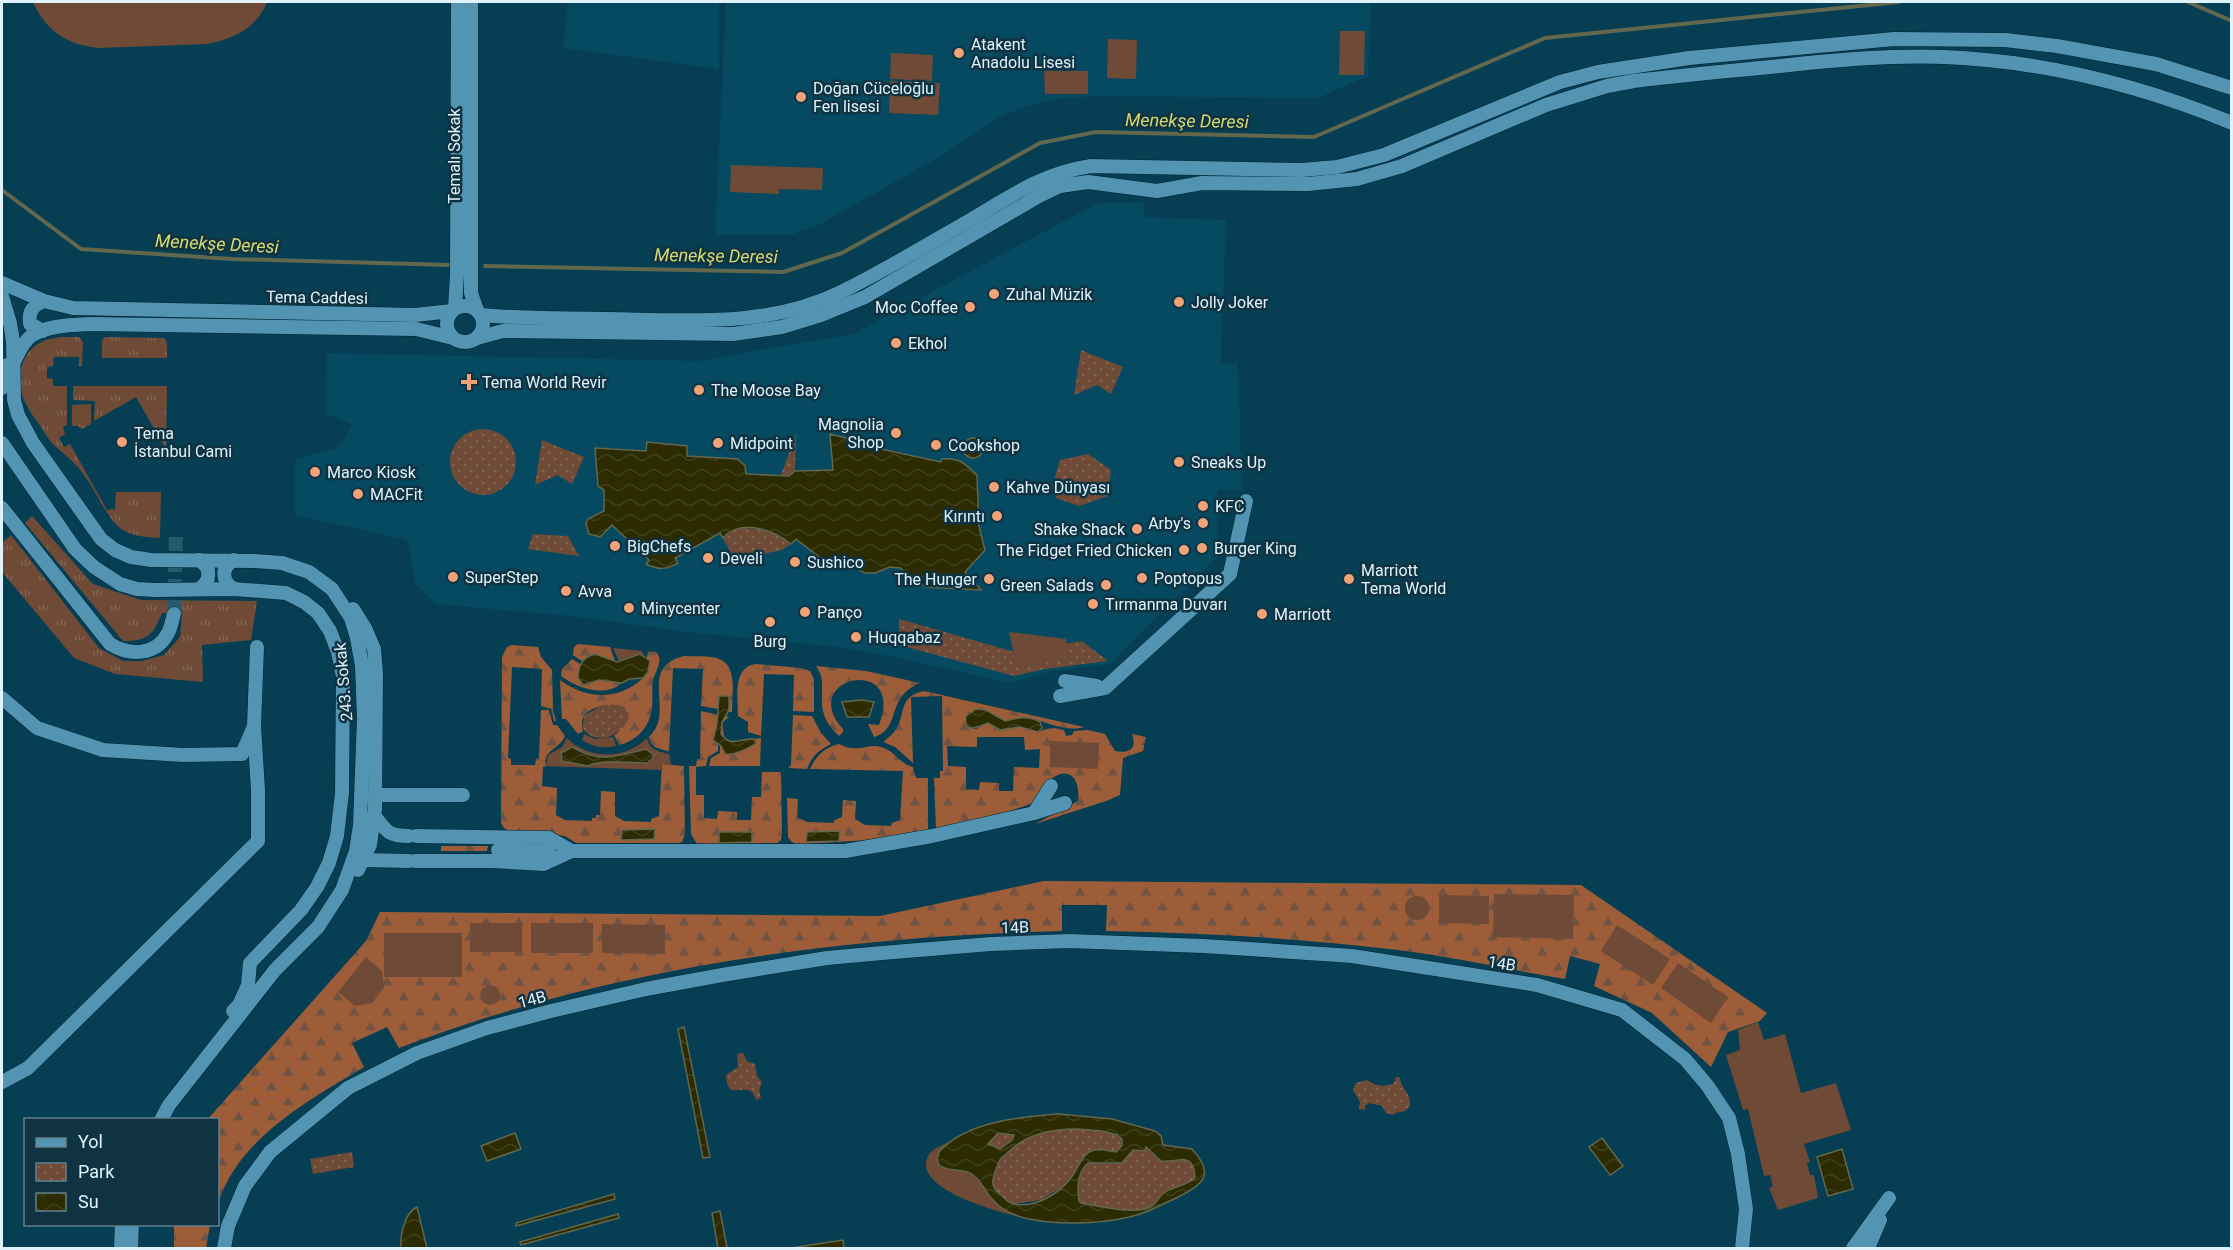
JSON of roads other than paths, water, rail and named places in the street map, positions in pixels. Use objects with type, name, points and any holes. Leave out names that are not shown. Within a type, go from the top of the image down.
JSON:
[{"type":"street","points":[[453,338],[447,327],[447,320],[453,310],[457,275],[458,2]]},
{"type":"street","name":"Temalı Sokak","points":[[471,2],[471,276],[473,302],[479,312]]},
{"type":"street","points":[[453,310],[468,305],[479,312],[514,317],[690,321],[766,316],[839,293],[879,273],[1048,176],[1070,169],[1091,166],[1302,170],[1337,167],[1384,155],[1560,82],[1598,72],[1679,59],[1894,39],[1995,39],[2057,46],[2156,64],[2232,88]]},
{"type":"street","points":[[8,363],[30,337],[43,331],[92,324],[416,329],[462,342],[503,331],[733,334],[782,327],[821,315],[865,297],[1060,186],[1089,182],[1157,191],[1211,182],[1308,184],[1357,179],[1402,165],[1546,105],[1608,86],[1681,75],[1871,58],[1957,58],[2064,71],[2116,83],[2164,97],[2232,123]]},
{"type":"street","points":[[1137,189],[1134,181],[1135,172],[1145,167]]},
{"type":"street","points":[[1165,167],[1176,174],[1178,187]]},
{"type":"street","name":"Tema Caddesi","points":[[2,283],[44,301],[73,308],[415,315],[453,310]]},
{"type":"street","name":"243. Sokak","points":[[2,297],[10,323],[8,363],[2,388]]},
{"type":"street","points":[[43,331],[30,324],[29,317],[30,310],[44,301]]},
{"type":"street","points":[[477,338],[483,327],[479,312]]},
{"type":"street","name":"243. Sokak","points":[[2,313],[14,400],[24,429],[101,539],[115,550],[131,557],[151,560],[234,560],[282,563],[309,572],[332,589],[351,618],[357,638],[362,666],[364,718],[360,825],[356,851],[342,890],[318,927],[275,970],[162,1118]]},
{"type":"street","name":"243. Sokak","points":[[2,445],[75,549],[100,572],[120,584],[136,589],[234,589],[286,593],[304,602],[318,613],[330,630],[338,652],[343,677],[342,794],[337,836],[328,863],[317,887],[301,910],[250,963],[248,985],[239,1005],[166,1094],[153,1118]]},
{"type":"street","points":[[1060,696],[1105,688],[1230,574],[1245,501]]},
{"type":"street","points":[[2,508],[110,644],[118,649],[135,653],[156,648],[168,633],[174,614]]},
{"type":"street","points":[[199,560],[206,566],[209,575],[206,583],[199,589]]},
{"type":"street","points":[[234,560],[227,566],[224,575],[227,584],[234,589]]},
{"type":"street","points":[[332,589],[356,612],[374,649],[376,673],[375,795],[370,844],[358,870],[342,890]]},
{"type":"street","points":[[2,1082],[28,1068],[258,841],[254,726],[257,647]]},
{"type":"street","points":[[1065,681],[1105,688]]},
{"type":"street","points":[[2,698],[38,728],[103,750],[183,755],[242,754],[256,766]]},
{"type":"street","points":[[242,754],[254,726]]},
{"type":"street","points":[[1034,813],[1051,786]]},
{"type":"street","points":[[375,795],[463,795]]},
{"type":"street","points":[[363,860],[544,864],[572,851],[844,852],[942,834],[1034,813],[1065,803]]},
{"type":"street","points":[[374,815],[387,832],[395,836],[549,838],[572,851]]},
{"type":"street","points":[[419,836],[430,861]]},
{"type":"street","points":[[488,836],[498,850]]},
{"type":"street","points":[[487,861],[498,850],[549,852]]},
{"type":"street","name":"14B","points":[[224,1248],[228,1226],[244,1186],[270,1152],[348,1088],[427,1050],[487,1028],[646,989],[827,958],[991,944],[1069,942],[1204,946],[1352,956],[1538,986],[1622,1010],[1685,1059],[1707,1085],[1729,1118],[1738,1154],[1746,1209],[1742,1248]]},
{"type":"street","points":[[1853,1248],[1889,1198],[1868,1248]]},
{"type":"street","points":[[121,1248],[122,1226]]},
{"type":"street","points":[[131,1248],[132,1226]]},
{"type":"water","points":[[830,434],[850,439],[873,439],[871,447],[941,462],[942,459],[958,460],[977,475],[979,527],[985,550],[965,572],[981,590],[925,587],[900,568],[890,567],[875,573],[865,573],[857,569],[848,559],[821,569],[810,569],[819,557],[796,539],[791,544],[776,534],[757,528],[739,529],[723,538],[720,533],[675,558],[678,563],[662,568],[646,564],[649,560],[612,525],[600,537],[589,534],[586,524],[588,519],[604,511],[604,490],[598,486],[595,448],[646,451],[647,442],[687,446],[687,456],[738,459],[745,466],[746,474],[789,476],[795,471],[833,470]]},
{"type":"water","points":[[973,438],[980,441],[983,448],[980,455],[973,458],[966,455],[963,448],[966,441]]},
{"type":"water","points":[[595,654],[617,662],[640,654],[650,661],[648,672],[643,678],[629,679],[622,683],[599,680],[583,685],[578,678],[580,666],[587,657]]},
{"type":"water","points":[[719,696],[729,696],[729,710],[722,722],[721,734],[729,741],[755,739],[756,743],[741,751],[725,754],[721,746],[713,740],[717,724]]},
{"type":"water","points":[[862,700],[874,702],[869,717],[847,717],[842,702]]},
{"type":"water","points":[[976,709],[986,710],[1005,721],[1031,718],[1040,722],[1042,728],[1038,732],[1020,727],[1000,730],[988,723],[969,728],[966,716]]},
{"type":"water","points":[[572,747],[601,757],[617,756],[646,749],[654,755],[647,763],[608,762],[588,766],[562,761],[561,753]]},
{"type":"water","points":[[655,829],[654,839],[621,840],[622,830]]},
{"type":"water","points":[[840,831],[839,841],[806,842],[807,832]]},
{"type":"water","points":[[719,832],[752,832],[752,842],[719,843]]},
{"type":"water","points":[[684,1027],[710,1157],[703,1158],[678,1029]]},
{"type":"water","points":[[1059,1114],[1112,1119],[1155,1131],[1161,1136],[1163,1145],[1192,1149],[1203,1166],[1205,1173],[1203,1178],[1193,1189],[1131,1217],[1102,1222],[1056,1223],[1029,1219],[1009,1212],[996,1204],[973,1175],[939,1165],[937,1160],[939,1152],[964,1133],[995,1122]],"holes":[[[1068,1129],[1102,1131],[1117,1135],[1122,1139],[1122,1145],[1116,1152],[1099,1150],[1086,1154],[1068,1182],[1054,1194],[1036,1203],[1027,1205],[1009,1202],[996,1190],[993,1180],[1002,1157],[1030,1137]],[[998,1133],[1014,1135],[1012,1140],[1000,1149],[988,1144]],[[1146,1147],[1161,1161],[1188,1161],[1192,1164],[1195,1178],[1165,1192],[1151,1207],[1141,1210],[1115,1209],[1079,1201],[1079,1180],[1088,1163],[1122,1163],[1133,1150],[1145,1151]]]},
{"type":"water","points":[[515,1133],[521,1149],[487,1161],[481,1146]]},
{"type":"water","points":[[1602,1138],[1623,1166],[1610,1175],[1589,1147]]},
{"type":"water","points":[[1842,1149],[1853,1189],[1828,1196],[1817,1157]]},
{"type":"water","points":[[614,1194],[615,1199],[516,1226],[516,1223]]},
{"type":"water","points":[[417,1207],[427,1248],[401,1248],[402,1231],[406,1219]]},
{"type":"water","points":[[720,1211],[727,1248],[718,1248],[712,1213]]},
{"type":"water","points":[[618,1214],[619,1218],[521,1245],[520,1242]]},
{"type":"water","points":[[843,1240],[844,1248],[791,1248]]},
{"type":"waterway","name":"Menekşe Deresi","points":[[485,266],[783,272],[842,253],[1040,143],[1096,132],[1314,137],[1545,38],[1899,2]]},
{"type":"waterway","name":"Menekşe Deresi","points":[[2188,2],[2232,21]]},
{"type":"waterway","name":"Menekşe Deresi","points":[[2,190],[81,249],[232,259],[450,265]]},
{"type":"tunnel","points":[[174,614],[176,533]]},
{"type":"place","name":"Atakent Anadolu Lisesi","points":[[959,53]]},
{"type":"place","name":"Doğan Cüceloğlu Fen lisesi","points":[[801,97]]},
{"type":"place","name":"Zuhal Müzik","points":[[994,294]]},
{"type":"place","name":"Jolly Joker","points":[[1179,302]]},
{"type":"place","name":"Moc Coffee","points":[[970,307]]},
{"type":"place","name":"Ekhol","points":[[896,343]]},
{"type":"place","name":"Tema World Revir","points":[[469,382]]},
{"type":"place","name":"The Moose Bay","points":[[699,390]]},
{"type":"place","name":"Magnolia Shop","points":[[896,433]]},
{"type":"place","name":"Tema İstanbul Cami","points":[[122,442]]},
{"type":"place","name":"Midpoint","points":[[718,443]]},
{"type":"place","name":"Cookshop","points":[[936,445]]},
{"type":"place","name":"Sneaks Up","points":[[1179,462]]},
{"type":"place","name":"Marco Kiosk","points":[[315,472]]},
{"type":"place","name":"Kahve Dünyası","points":[[994,487]]},
{"type":"place","name":"MACFit","points":[[358,494]]},
{"type":"place","name":"KFC","points":[[1203,506]]},
{"type":"place","name":"Kırıntı","points":[[997,516]]},
{"type":"place","name":"Arby's","points":[[1203,523]]},
{"type":"place","name":"Shake Shack","points":[[1137,529]]},
{"type":"place","name":"BigChefs","points":[[615,546]]},
{"type":"place","name":"Burger King","points":[[1202,548]]},
{"type":"place","name":"The Fidget Fried Chicken","points":[[1184,550]]},
{"type":"place","name":"Develi","points":[[708,558]]},
{"type":"place","name":"Sushico","points":[[795,562]]},
{"type":"place","name":"SuperStep","points":[[453,577]]},
{"type":"place","name":"Poptopus","points":[[1142,578]]},
{"type":"place","name":"The Hunger","points":[[989,579]]},
{"type":"place","name":"Marriott Tema World","points":[[1349,579]]},
{"type":"place","name":"Green Salads","points":[[1106,585]]},
{"type":"place","name":"Avva","points":[[566,591]]},
{"type":"place","name":"Tırmanma Duvarı","points":[[1093,604]]},
{"type":"place","name":"Minycenter","points":[[629,608]]},
{"type":"place","name":"Panço","points":[[805,612]]},
{"type":"place","name":"Marriott","points":[[1262,614]]},
{"type":"place","name":"Burg","points":[[770,622]]},
{"type":"place","name":"Huqqabaz","points":[[856,637]]}]
